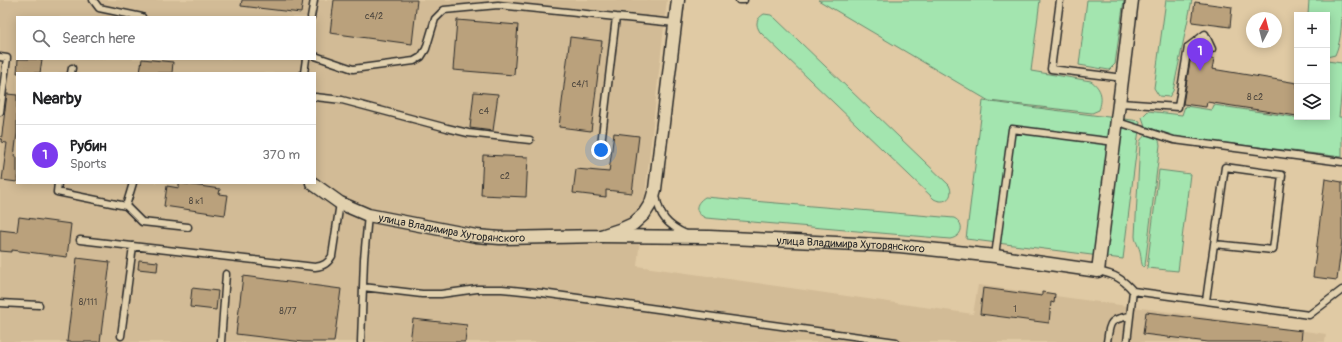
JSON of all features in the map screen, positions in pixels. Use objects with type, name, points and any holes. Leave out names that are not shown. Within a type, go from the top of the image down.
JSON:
[{"type":"street","name":"улица Владимира Хуторянского","points":[[601,236],[633,224],[644,214],[651,203],[656,189],[678,0]]},
{"type":"street","points":[[1098,271],[1118,122],[1132,0]]},
{"type":"street","name":"улица Владимира Хуторянского","points":[[313,184],[340,203],[368,215],[476,236],[530,238],[601,236],[691,237],[900,246],[995,256],[1098,271]]},
{"type":"lane","points":[[93,0],[99,8],[137,16]]},
{"type":"lane","points":[[311,16],[314,0]]},
{"type":"lane","points":[[739,0],[744,0]]},
{"type":"lane","points":[[1060,0],[1051,69],[1123,78]]},
{"type":"lane","points":[[316,56],[352,68],[414,61],[421,56],[426,49],[435,19],[444,10],[476,6],[498,6],[675,22]]},
{"type":"lane","points":[[600,153],[616,16]]},
{"type":"lane","points":[[1120,103],[1178,107],[1188,47]]},
{"type":"lane","points":[[0,57],[7,58],[0,112]]},
{"type":"lane","points":[[304,72],[306,60]]},
{"type":"lane","points":[[316,97],[342,100],[468,133],[530,140]]},
{"type":"lane","points":[[1118,122],[1174,140],[1342,162]]},
{"type":"lane","points":[[995,256],[1012,129],[1115,142]]},
{"type":"lane","points":[[1206,301],[1214,244],[1225,167],[1282,175],[1273,250],[1214,244]]},
{"type":"lane","points":[[58,184],[57,192],[126,206],[142,222],[188,227]]},
{"type":"lane","points":[[126,206],[133,184]]},
{"type":"lane","points":[[656,189],[657,202],[666,221],[674,229],[691,237]]},
{"type":"lane","points":[[80,240],[315,267],[323,266],[332,256],[340,203]]},
{"type":"lane","points":[[362,342],[364,252],[368,215]]},
{"type":"lane","points":[[121,336],[133,246]]},
{"type":"lane","points":[[1098,271],[1113,275],[1125,282],[1133,291],[1308,314],[1342,290]]},
{"type":"lane","points":[[221,342],[226,274]]},
{"type":"lane","points":[[363,287],[422,294],[441,294],[477,289],[535,293],[896,342]]},
{"type":"lane","points":[[1127,342],[1133,291]]},
{"type":"lane","points":[[0,303],[39,305]]},
{"type":"lane","points":[[1107,342],[1109,325],[1115,319],[1130,316]]},
{"type":"shaded area","points":[[0,0],[667,0],[637,266],[973,314],[978,285],[1326,334],[1325,342],[0,342]]},
{"type":"green space","points":[[818,0],[1040,0],[1031,71],[1091,81],[1095,84],[1101,94],[1099,110],[1092,113],[989,101]]},
{"type":"green space","points":[[1087,0],[1124,0],[1115,64],[1109,70],[1079,65]]},
{"type":"green space","points":[[1166,0],[1192,0],[1173,91],[1169,97],[1159,96],[1154,88]]},
{"type":"green space","points":[[1309,0],[1342,0],[1342,21],[1335,55],[1330,56],[1330,12],[1308,12]]},
{"type":"green space","points":[[764,14],[771,15],[775,18],[949,185],[951,193],[948,199],[938,201],[934,199],[760,32],[757,27],[757,22]]},
{"type":"green space","points":[[1330,61],[1342,63],[1342,87],[1339,117],[1342,117],[1342,157],[1175,137],[1145,126],[1142,117],[1148,111],[1182,115],[1185,106],[1212,110],[1214,105],[1294,117],[1294,120],[1330,120]]},
{"type":"green space","points":[[983,101],[1140,121],[1123,259],[966,239]]},
{"type":"green space","points":[[1151,134],[1157,138],[1160,145],[1145,265],[1143,267],[1135,236],[1140,142],[1144,136]]},
{"type":"green space","points":[[1159,170],[1190,174],[1178,271],[1147,268]]},
{"type":"green space","points":[[705,197],[954,218],[960,224],[961,230],[957,236],[950,239],[706,218],[699,214],[697,208],[697,205]]},
{"type":"building","points":[[242,0],[303,0],[301,13],[241,6]]},
{"type":"building","points":[[334,0],[417,0],[412,44],[330,33]]},
{"type":"building","points":[[1195,2],[1232,7],[1230,27],[1192,22]]},
{"type":"building","points":[[457,20],[518,25],[514,75],[453,70]]},
{"type":"building","points":[[570,37],[602,41],[591,131],[559,127]]},
{"type":"building","points":[[1191,55],[1214,59],[1212,69],[1294,83],[1294,116],[1207,102],[1206,107],[1183,104]]},
{"type":"building","points":[[18,60],[42,60],[40,72],[17,72]]},
{"type":"building","points":[[142,60],[173,62],[172,72],[140,72]]},
{"type":"building","points":[[474,92],[498,94],[493,131],[470,128]]},
{"type":"building","points":[[7,94],[16,95],[16,141],[14,157],[16,157],[16,182],[2,180],[7,143],[1,142]]},
{"type":"building","points":[[614,133],[639,136],[632,193],[606,190],[606,197],[573,193],[576,169],[609,172]]},
{"type":"building","points":[[483,155],[528,157],[526,197],[481,195]]},
{"type":"building","points":[[1325,179],[1342,182],[1342,241],[1337,280],[1313,277]]},
{"type":"building","points":[[179,184],[186,184],[220,189],[219,194],[228,195],[225,215],[164,206],[167,186],[179,188]]},
{"type":"building","points":[[19,217],[71,224],[67,257],[12,250],[12,252],[0,251],[0,230],[17,232]]},
{"type":"building","points":[[77,258],[110,262],[100,342],[67,342]]},
{"type":"building","points":[[139,260],[158,262],[157,271],[138,269]]},
{"type":"building","points":[[243,276],[341,289],[334,342],[303,342],[236,334]]},
{"type":"building","points":[[192,288],[218,291],[216,310],[190,307]]},
{"type":"building","points":[[983,288],[1042,296],[1042,292],[1055,294],[1054,303],[1051,302],[1049,323],[980,314]]},
{"type":"building","points":[[1146,312],[1302,331],[1301,342],[1208,342],[1143,334]]},
{"type":"building","points":[[413,319],[467,325],[465,342],[410,342]]},
{"type":"place","name":"Рубин","points":[[1200,71]]}]
